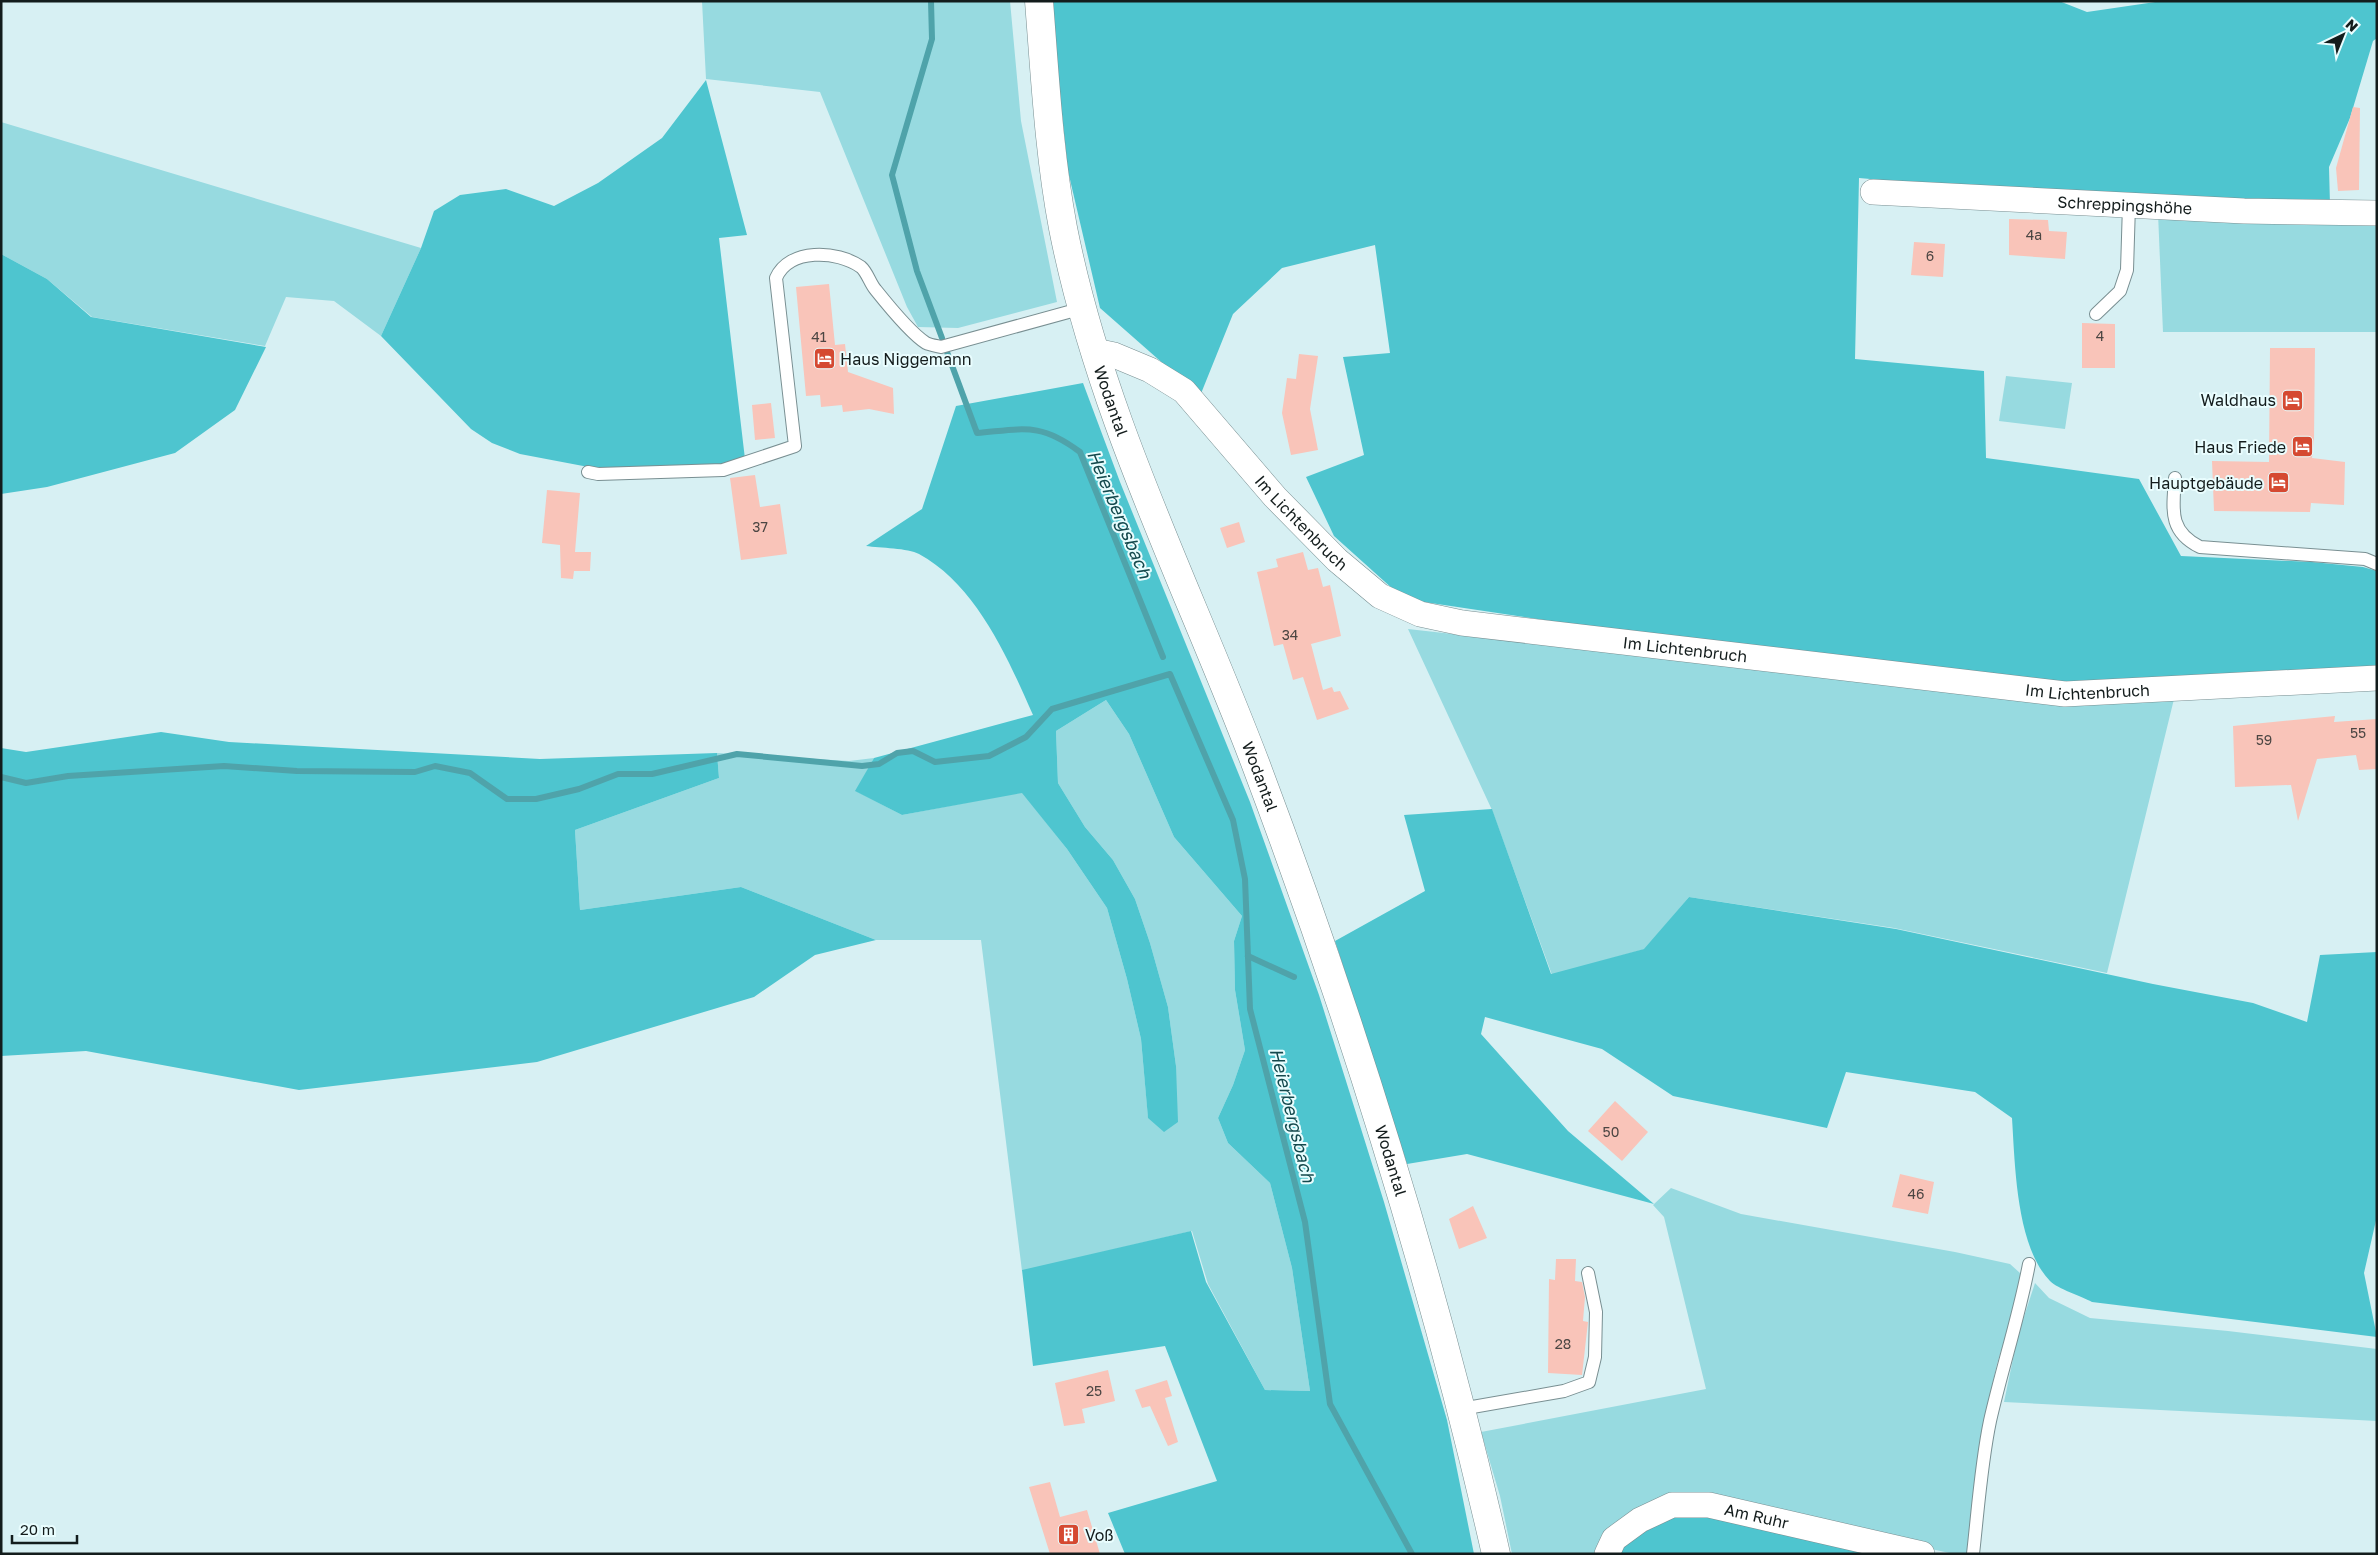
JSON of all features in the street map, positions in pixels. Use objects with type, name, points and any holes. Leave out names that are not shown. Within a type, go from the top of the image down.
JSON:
[{"type":"main road","name":"Wodantal","points":[[1039,1],[1048,120],[1063,227],[1095,351],[1142,486],[1256,764],[1312,921],[1398,1187],[1461,1409],[1496,1554]]},
{"type":"street","name":"Schreppingshöhe","points":[[1872,192],[2244,212],[2377,213]]},
{"type":"street","name":"Im Lichtenbruch","points":[[1095,351],[1114,355],[1150,370],[1184,391],[1275,497],[1337,560],[1380,596],[1420,614],[1472,624],[2065,694],[2377,678]]},
{"type":"street","name":"Am Ruhr","points":[[1607,1554],[1614,1539],[1640,1520],[1672,1505],[1709,1505],[1922,1554]]},
{"type":"lane","points":[[2096,314],[2120,291],[2127,270],[2129,206]]},
{"type":"lane","points":[[588,472],[598,474],[723,470],[795,446],[776,278],[780,268],[789,261],[807,256],[841,256],[863,268],[874,288],[893,310],[927,343],[941,347],[1083,308]]},
{"type":"lane","points":[[2175,478],[2174,523],[2187,540],[2200,547],[2365,559],[2377,564]]},
{"type":"lane","points":[[1973,1554],[1990,1423],[2003,1365],[2020,1311],[2029,1264]]},
{"type":"lane","points":[[1461,1409],[1564,1391],[1588,1382],[1595,1357],[1596,1312],[1588,1273]]},
{"type":"shaded area","points":[[702,1],[1010,1],[1021,121],[1057,302],[958,328],[918,327],[907,307],[820,92],[706,79]]},
{"type":"shaded area","points":[[1050,1],[2059,1],[2087,12],[2162,1],[2377,1],[2377,38],[2373,41],[2350,118],[2329,167],[2330,205],[2007,191],[1859,178],[1855,359],[1984,371],[1986,458],[2139,479],[2181,556],[2312,562],[2363,567],[2377,571],[2377,669],[2067,686],[1632,633],[1404,599],[1334,536],[1306,477],[1364,455],[1343,357],[1390,353],[1375,245],[1282,268],[1233,314],[1200,396],[1100,308],[1068,171]]},
{"type":"shaded area","points":[[706,80],[747,235],[719,238],[745,459],[722,465],[599,469],[520,454],[492,443],[471,429],[381,336],[421,248],[434,211],[460,195],[506,189],[554,206],[598,183],[662,138]]},
{"type":"shaded area","points":[[1,122],[421,248],[381,336],[334,301],[286,297],[265,346],[92,317],[47,279],[1,254]]},
{"type":"shaded area","points":[[2158,213],[2377,220],[2377,332],[2163,332]]},
{"type":"shaded area","points":[[1,254],[47,279],[91,317],[266,347],[235,410],[175,453],[47,487],[1,494]]},
{"type":"shaded area","points":[[2006,376],[2072,383],[2065,429],[1999,421]]},
{"type":"shaded area","points":[[1083,383],[1120,482],[1250,802],[1319,995],[1384,1202],[1447,1420],[1474,1554],[1125,1554],[1108,1513],[1217,1481],[1165,1346],[1033,1366],[1022,1270],[1191,1231],[1206,1282],[1265,1390],[1310,1391],[1292,1268],[1270,1183],[1228,1143],[1218,1118],[1233,1085],[1245,1050],[1235,990],[1234,941],[1242,916],[1174,837],[1129,734],[1106,700],[1056,731],[1058,783],[1085,827],[1113,860],[1135,899],[1150,943],[1168,1007],[1176,1066],[1178,1122],[1164,1132],[1148,1118],[1141,1039],[1127,979],[1107,908],[1067,849],[1022,793],[902,815],[855,791],[874,758],[1033,715],[1001,647],[974,604],[957,584],[939,567],[919,554],[901,549],[866,546],[922,509],[956,406]]},
{"type":"shaded area","points":[[1408,629],[1749,667],[2174,699],[2107,973],[1894,928],[1689,897],[1645,949],[1552,975],[1492,810]]},
{"type":"shaded area","points":[[1106,700],[1129,734],[1174,837],[1242,916],[1234,941],[1235,990],[1245,1050],[1233,1085],[1218,1118],[1228,1143],[1270,1183],[1292,1268],[1310,1391],[1265,1390],[1208,1284],[1192,1231],[1022,1271],[981,940],[876,940],[741,887],[580,910],[575,830],[719,778],[717,753],[849,761],[874,758],[856,791],[902,815],[1022,792],[1067,849],[1107,908],[1127,979],[1141,1039],[1148,1117],[1176,1066],[1168,1007],[1135,899],[1113,860],[1085,827],[1058,783],[1056,731]]},
{"type":"shaded area","points":[[161,732],[229,742],[540,759],[717,753],[719,778],[575,830],[580,910],[741,887],[876,940],[815,955],[754,997],[537,1062],[299,1090],[86,1051],[1,1056],[1,748],[26,752]]},
{"type":"shaded area","points":[[1492,809],[1551,974],[1644,949],[1689,897],[1896,929],[2153,984],[2253,1003],[2307,1022],[2320,955],[2377,952],[2377,1216],[2364,1273],[2377,1337],[2092,1302],[2054,1284],[2039,1266],[2030,1247],[2024,1226],[2016,1181],[2012,1118],[1975,1092],[1846,1072],[1827,1128],[1673,1096],[1602,1049],[1485,1017],[1481,1034],[1568,1131],[1654,1204],[1467,1154],[1407,1164],[1335,941],[1425,891],[1404,815]]},
{"type":"shaded area","points":[[1671,1188],[1741,1214],[1955,1252],[2010,1264],[2020,1273],[2021,1285],[1997,1364],[1983,1425],[1968,1554],[1954,1554],[1822,1525],[1599,1554],[1512,1554],[1500,1496],[1481,1432],[1706,1389],[1664,1217],[1653,1205]]},
{"type":"shaded area","points":[[2035,1283],[2049,1298],[2090,1318],[2228,1331],[2377,1349],[2377,1421],[2004,1402],[2018,1335]]},
{"type":"shaded area","points":[[1708,1511],[1897,1554],[1616,1554],[1620,1545],[1675,1513]]},
{"type":"building","points":[[2353,107],[2360,108],[2359,190],[2338,191],[2336,168]]},
{"type":"building","points":[[2009,219],[2048,220],[2049,231],[2067,232],[2065,259],[2009,255]]},
{"type":"building","points":[[1914,242],[1945,244],[1943,277],[1911,275]]},
{"type":"building","name":"Haus Niggemann","points":[[829,284],[835,345],[845,344],[848,372],[893,388],[894,414],[869,409],[843,412],[842,405],[821,407],[820,395],[806,396],[796,287]]},
{"type":"building","points":[[2082,323],[2115,324],[2115,368],[2082,368]]},
{"type":"building","name":"Hauptgebäude","points":[[2270,348],[2315,348],[2312,458],[2345,462],[2344,505],[2311,503],[2310,512],[2214,511],[2212,461],[2269,462]]},
{"type":"building","points":[[1299,354],[1318,356],[1310,409],[1318,450],[1291,455],[1282,413],[1287,378],[1296,379]]},
{"type":"building","points":[[771,403],[775,438],[755,440],[752,405]]},
{"type":"building","points":[[755,475],[760,507],[780,504],[787,554],[741,560],[730,478]]},
{"type":"building","points":[[547,490],[580,493],[575,552],[591,552],[590,571],[574,571],[573,579],[561,578],[560,545],[542,543]]},
{"type":"building","points":[[1239,522],[1245,542],[1227,548],[1220,528]]},
{"type":"building","points":[[1303,552],[1308,570],[1318,568],[1323,587],[1330,585],[1341,636],[1311,644],[1323,690],[1332,687],[1334,692],[1340,691],[1349,709],[1317,720],[1303,677],[1293,680],[1283,644],[1274,646],[1257,572],[1278,567],[1276,559]]},
{"type":"building","points":[[2335,716],[2334,722],[2377,719],[2377,769],[2359,770],[2356,755],[2317,759],[2298,821],[2291,785],[2235,787],[2233,726]]},
{"type":"building","points":[[1615,1101],[1648,1132],[1622,1161],[1588,1131]]},
{"type":"building","points":[[1900,1174],[1934,1182],[1928,1214],[1892,1207]]},
{"type":"building","points":[[1473,1206],[1487,1238],[1459,1249],[1449,1219]]},
{"type":"building","points":[[1556,1259],[1576,1259],[1575,1281],[1582,1282],[1585,1297],[1583,1321],[1588,1322],[1582,1375],[1548,1373],[1549,1279],[1555,1280]]},
{"type":"building","points":[[1108,1370],[1115,1401],[1082,1409],[1085,1423],[1064,1426],[1055,1383]]},
{"type":"building","points":[[1167,1380],[1172,1396],[1165,1398],[1178,1442],[1168,1446],[1150,1406],[1142,1408],[1135,1390]]},
{"type":"building","name":"Voß","points":[[1050,1482],[1060,1517],[1087,1510],[1100,1554],[1050,1554],[1029,1487]]},
{"type":"waterway","name":"Heierbergsbach","points":[[931,1],[932,39],[892,175],[917,271],[942,338]]},
{"type":"waterway","name":"Heierbergsbach","points":[[947,352],[977,433],[1020,429],[1042,432],[1066,442],[1080,452],[1163,657]]},
{"type":"waterway","points":[[1,777],[26,783],[68,776],[224,766],[297,771],[415,772],[435,766],[470,773],[507,799],[536,799],[579,789],[618,774],[652,774],[737,754],[862,766],[879,764],[897,753],[913,751],[935,762],[989,756],[1026,737],[1052,709],[1170,674],[1233,820],[1245,879],[1250,1009],[1305,1222],[1330,1404],[1412,1554]]},
{"type":"waterway","points":[[1248,956],[1294,977]]},
{"type":"place","name":"Haus Niggemann","points":[[824,359]]},
{"type":"place","name":"Waldhaus","points":[[2292,400]]},
{"type":"place","name":"Haus Friede","points":[[2302,447]]},
{"type":"place","name":"Hauptgebäude","points":[[2279,483]]},
{"type":"place","name":"Voß","points":[[1069,1535]]}]
